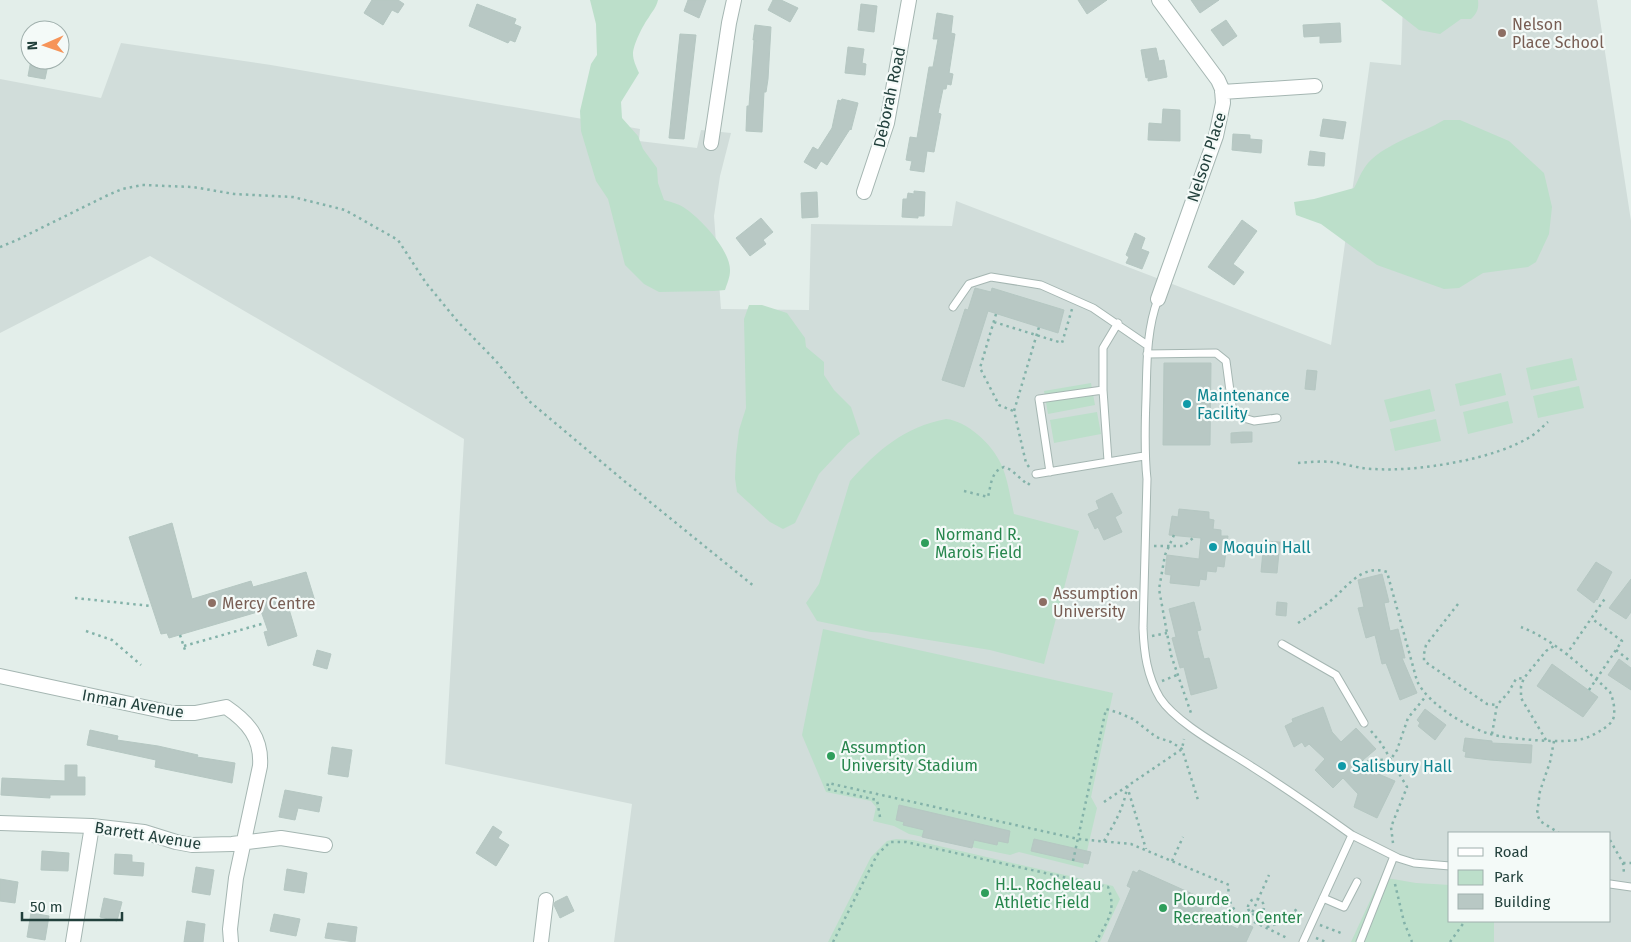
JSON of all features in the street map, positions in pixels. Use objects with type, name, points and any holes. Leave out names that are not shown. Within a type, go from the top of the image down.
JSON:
[{"type":"street","points":[[711,143],[728,23],[734,0]]},
{"type":"street","name":"Deborah Road","points":[[864,192],[887,123],[909,0]]},
{"type":"street","name":"Nelson Place","points":[[1158,299],[1216,136],[1222,110],[1222,92],[1218,80],[1159,0]]},
{"type":"street","points":[[1222,92],[1315,86]]},
{"type":"street","name":"Inman Avenue","points":[[0,676],[172,713],[195,713],[226,707],[250,727],[259,749],[260,766],[236,883],[230,930],[231,942]]},
{"type":"street","name":"Barrett Avenue","points":[[0,823],[92,826],[144,832],[192,845],[281,838],[325,845]]},
{"type":"street","points":[[73,942],[92,826]]},
{"type":"street","points":[[541,942],[546,900]]},
{"type":"lane","points":[[952,307],[969,284],[991,277],[1041,285],[1093,308],[1118,323],[1147,345]]},
{"type":"lane","points":[[1158,299],[1147,345],[1144,456],[1147,479],[1144,638],[1147,666],[1153,684],[1161,699],[1184,722],[1287,789],[1352,835],[1394,856],[1414,863],[1448,866]]},
{"type":"lane","points":[[1108,461],[1103,390],[1103,348],[1118,323]]},
{"type":"lane","points":[[1147,354],[1216,353],[1226,361],[1232,406],[1238,416],[1254,421],[1277,418]]},
{"type":"lane","points":[[1050,472],[1040,399],[1103,390]]},
{"type":"lane","points":[[1036,474],[1144,456]]},
{"type":"lane","points":[[1282,644],[1336,675],[1364,723]]},
{"type":"lane","points":[[1303,942],[1352,835]]},
{"type":"lane","points":[[1360,942],[1394,856]]},
{"type":"lane","points":[[1323,898],[1344,907],[1357,882]]},
{"type":"lane","points":[[1611,884],[1631,887]]},
{"type":"path","points":[[0,247],[122,189],[142,185],[192,187],[234,194],[293,197],[345,210],[398,240],[426,283],[459,324],[496,361],[529,401],[623,480],[755,586]]},
{"type":"path","points":[[994,322],[1062,343],[1075,299]]},
{"type":"path","points":[[996,314],[980,368],[999,404],[1014,411]]},
{"type":"path","points":[[964,490],[988,497],[994,473],[998,468],[1004,467],[1011,470],[1028,485],[1036,474],[1026,463],[1014,411],[1038,327]]},
{"type":"path","points":[[1298,463],[1332,462],[1383,470],[1437,464],[1480,456],[1505,448],[1534,434],[1548,422]]},
{"type":"path","points":[[1174,535],[1165,556],[1159,589],[1167,633],[1178,676],[1191,713]]},
{"type":"path","points":[[1145,546],[1184,546],[1194,538]]},
{"type":"path","points":[[1298,624],[1328,602],[1354,578],[1379,569],[1387,572],[1417,681],[1426,696],[1456,718],[1492,734],[1554,741],[1582,740],[1609,726],[1614,716],[1614,703],[1610,692],[1535,632],[1521,627]]},
{"type":"path","points":[[1566,655],[1606,597]]},
{"type":"path","points":[[75,598],[151,606]]},
{"type":"path","points":[[1458,604],[1426,645],[1424,661],[1487,704],[1497,705]]},
{"type":"path","points":[[1589,690],[1622,641],[1591,618]]},
{"type":"path","points":[[184,646],[265,623]]},
{"type":"path","points":[[86,631],[112,640],[141,665]]},
{"type":"path","points":[[1144,638],[1167,633]]},
{"type":"path","points":[[180,635],[186,653]]},
{"type":"path","points":[[1546,740],[1522,698],[1521,686],[1524,678],[1546,651],[1554,646]]},
{"type":"path","points":[[1616,650],[1630,661]]},
{"type":"path","points":[[1153,684],[1178,676]]},
{"type":"path","points":[[1492,734],[1497,705],[1508,693],[1516,678],[1524,678]]},
{"type":"path","points":[[1391,759],[1397,750],[1408,718],[1426,696]]},
{"type":"path","points":[[1073,861],[1106,709],[1119,712],[1133,719],[1156,737],[1171,742],[1182,749]]},
{"type":"path","points":[[1364,723],[1381,743],[1407,787],[1392,827],[1393,843]]},
{"type":"path","points":[[1184,739],[1182,749],[1198,800]]},
{"type":"path","points":[[1554,741],[1550,762],[1540,791],[1537,814],[1540,821],[1557,832]]},
{"type":"path","points":[[1104,802],[1182,749]]},
{"type":"path","points":[[1361,762],[1391,759]]},
{"type":"path","points":[[880,817],[877,800],[828,789],[828,783],[1078,839],[1130,844],[1146,849],[1229,885],[1229,901],[1232,908],[1238,914],[1287,938]]},
{"type":"path","points":[[1104,841],[1121,811],[1127,786]]},
{"type":"path","points":[[1127,786],[1146,849]]},
{"type":"path","points":[[1172,861],[1183,838]]},
{"type":"path","points":[[833,942],[877,855],[890,842],[906,842],[1108,887],[1112,899],[1112,912],[1096,942]]},
{"type":"path","points":[[1611,842],[1623,863],[1624,873]]},
{"type":"path","points":[[1623,863],[1631,863]]},
{"type":"path","points":[[1247,924],[1269,874]]},
{"type":"path","points":[[1394,880],[1404,922],[1412,942]]},
{"type":"path","points":[[1252,915],[1247,908],[1252,900],[1258,899]]},
{"type":"path","points":[[1252,915],[1260,915],[1263,911],[1264,905],[1258,899]]},
{"type":"path","points":[[1267,927],[1280,923],[1297,909]]},
{"type":"path","points":[[1450,942],[1464,922]]},
{"type":"path","points":[[1319,924],[1341,933]]},
{"type":"path","points":[[1313,938],[1326,942]]},
{"type":"shaded area","name":"Assumption University","points":[[1403,0],[1597,0],[1631,221],[1631,942],[614,942],[632,804],[445,764],[464,439],[150,256],[0,333],[0,79],[101,98],[121,43],[271,65],[640,129],[639,141],[697,148],[701,130],[731,133],[720,176],[714,216],[721,309],[809,310],[811,224],[952,226],[956,201],[1331,345],[1370,62],[1401,65]]},
{"type":"green space","points":[[590,0],[658,0],[641,30],[633,50],[633,56],[639,73],[621,102],[622,118],[638,136],[643,149],[657,168],[658,183],[664,200],[681,206],[692,214],[714,236],[726,254],[730,271],[725,290],[659,292],[644,284],[625,265],[608,199],[596,181],[581,131],[580,111],[591,64],[597,55],[596,24]]},
{"type":"green space","points":[[1381,0],[1478,0],[1478,6],[1476,13],[1471,19],[1461,19],[1440,34],[1419,30]]},
{"type":"green space","points":[[1444,120],[1460,120],[1509,141],[1544,173],[1552,207],[1549,234],[1536,262],[1528,267],[1483,273],[1459,288],[1444,289],[1377,265],[1321,224],[1296,215],[1294,202],[1314,199],[1354,188],[1365,167],[1380,152]]},
{"type":"green space","points":[[749,305],[762,305],[787,313],[805,338],[806,347],[824,362],[824,375],[834,390],[851,407],[860,434],[848,443],[819,474],[795,523],[783,529],[770,522],[737,492],[735,478],[736,455],[739,430],[746,408],[744,319]]},
{"type":"green space","points":[[1572,358],[1577,380],[1531,390],[1526,368]]},
{"type":"green space","points":[[1501,373],[1506,395],[1460,406],[1455,384]]},
{"type":"green space","points":[[1091,383],[1095,405],[1048,414],[1044,391]]},
{"type":"green space","points":[[1579,386],[1584,408],[1538,418],[1533,396]]},
{"type":"green space","points":[[1430,389],[1435,411],[1390,422],[1384,400]]},
{"type":"green space","points":[[1508,401],[1513,423],[1468,434],[1463,412]]},
{"type":"green space","points":[[1097,412],[1101,434],[1054,443],[1050,420]]},
{"type":"green space","name":"Normand R. Marois Field","points":[[946,419],[962,424],[970,429],[992,449],[1003,470],[1014,514],[1079,531],[1044,664],[990,650],[871,632],[817,621],[806,603],[819,584],[850,481],[871,459],[893,441],[917,428]]},
{"type":"green space","points":[[1436,419],[1441,441],[1395,451],[1390,429]]},
{"type":"green space","points":[[823,629],[1113,693],[1091,797],[1097,808],[1083,868],[1019,852],[1010,855],[909,834],[894,826],[873,821],[876,807],[871,801],[826,792],[802,735]]},
{"type":"green space","name":"H.L. Rocheleau Athletic Field","points":[[896,839],[913,840],[1113,886],[1120,899],[1100,942],[828,942],[871,857],[887,841]]},
{"type":"green space","points":[[1381,877],[1416,883],[1448,885],[1448,922],[1494,922],[1494,942],[1351,942]]},
{"type":"building","points":[[372,0],[398,0],[404,4],[398,13],[392,10],[383,25],[364,13]]},
{"type":"building","points":[[688,0],[706,0],[699,18],[684,11]]},
{"type":"building","points":[[773,0],[781,0],[798,8],[790,22],[768,10]]},
{"type":"building","points":[[1078,0],[1107,0],[1087,14]]},
{"type":"building","points":[[1191,0],[1219,0],[1200,13]]},
{"type":"building","points":[[477,4],[516,19],[514,24],[521,27],[515,42],[510,40],[508,43],[469,26]]},
{"type":"building","points":[[861,4],[877,6],[874,32],[858,30]]},
{"type":"building","points":[[937,13],[953,16],[951,33],[955,34],[949,73],[953,74],[951,85],[947,84],[946,89],[943,89],[938,113],[941,114],[934,152],[927,151],[924,172],[910,170],[912,161],[906,160],[910,137],[917,138],[929,67],[933,67],[938,39],[933,39]]},
{"type":"building","points":[[1226,20],[1237,36],[1223,46],[1211,30]]},
{"type":"building","points":[[1340,23],[1341,42],[1320,43],[1320,36],[1304,37],[1303,25]]},
{"type":"building","points":[[755,25],[771,27],[762,132],[746,131],[754,41],[757,41],[753,40]]},
{"type":"building","points":[[680,34],[696,35],[684,139],[669,138]]},
{"type":"building","points":[[848,47],[864,49],[862,63],[866,64],[865,75],[845,73]]},
{"type":"building","points":[[1156,48],[1159,61],[1164,60],[1167,77],[1148,81],[1141,50]]},
{"type":"building","points":[[29,70],[47,70],[45,79],[28,76]]},
{"type":"building","points":[[842,99],[858,103],[851,130],[827,165],[821,161],[816,169],[804,162],[813,147],[818,150],[832,128],[838,100],[841,101]]},
{"type":"building","points":[[1163,109],[1180,110],[1180,141],[1148,140],[1149,123],[1162,124]]},
{"type":"building","points":[[1323,119],[1346,122],[1343,139],[1320,136]]},
{"type":"building","points":[[1233,134],[1250,135],[1250,139],[1262,140],[1261,153],[1232,150]]},
{"type":"building","points":[[1310,151],[1325,153],[1324,166],[1308,165]]},
{"type":"building","points":[[914,191],[925,192],[924,216],[918,216],[918,218],[902,217],[903,199],[907,199],[908,193],[914,194]]},
{"type":"building","points":[[817,192],[818,217],[802,218],[801,193]]},
{"type":"building","points":[[761,218],[773,232],[763,240],[766,244],[750,256],[736,238]]},
{"type":"building","points":[[1242,220],[1257,231],[1233,264],[1244,272],[1234,285],[1208,267]]},
{"type":"building","points":[[1135,233],[1145,238],[1141,249],[1149,252],[1142,269],[1126,263],[1129,257],[1126,255]]},
{"type":"building","points":[[975,288],[991,292],[992,288],[1064,310],[1058,333],[988,311],[964,387],[942,380],[965,309],[968,310]]},
{"type":"building","name":"Maintenance Facility","points":[[1164,363],[1211,363],[1210,445],[1163,445]]},
{"type":"building","points":[[1307,370],[1317,371],[1315,390],[1305,389]]},
{"type":"building","points":[[1252,432],[1252,442],[1231,443],[1231,433]]},
{"type":"building","points":[[1112,493],[1122,513],[1115,517],[1122,532],[1104,540],[1098,527],[1095,529],[1088,514],[1099,509],[1096,501]]},
{"type":"building","name":"Moquin Hall","points":[[1179,509],[1209,512],[1209,519],[1214,520],[1213,529],[1221,530],[1221,536],[1228,536],[1224,567],[1217,566],[1216,572],[1207,571],[1206,580],[1200,579],[1199,586],[1170,583],[1171,575],[1165,574],[1167,555],[1199,559],[1201,538],[1169,535],[1172,516],[1178,517]]},
{"type":"building","points":[[172,523],[192,599],[251,581],[253,587],[306,572],[315,601],[289,609],[297,636],[268,646],[264,632],[268,631],[261,611],[169,638],[167,633],[161,634],[129,537]]},
{"type":"building","points":[[1264,541],[1280,542],[1277,573],[1261,572]]},
{"type":"building","points":[[1596,562],[1612,572],[1594,603],[1577,590]]},
{"type":"building","points":[[1382,574],[1389,602],[1384,603],[1390,631],[1398,629],[1405,658],[1402,658],[1417,693],[1400,700],[1386,663],[1382,664],[1375,635],[1366,638],[1358,608],[1364,607],[1358,580]]},
{"type":"building","points":[[1631,579],[1631,612],[1626,619],[1609,608]]},
{"type":"building","points":[[1194,602],[1201,630],[1197,631],[1204,659],[1209,658],[1217,688],[1191,695],[1184,667],[1180,668],[1172,638],[1176,637],[1169,609]]},
{"type":"building","points":[[1277,602],[1287,603],[1286,616],[1276,615]]},
{"type":"building","points":[[317,650],[331,654],[327,669],[313,665]]},
{"type":"building","points":[[1619,659],[1631,668],[1631,690],[1608,675]]},
{"type":"building","points":[[1552,664],[1598,697],[1583,717],[1537,686]]},
{"type":"building","name":"Salisbury Hall","points":[[1323,707],[1332,732],[1341,742],[1356,728],[1376,749],[1357,765],[1395,781],[1377,818],[1354,807],[1358,794],[1343,778],[1333,788],[1315,770],[1325,759],[1309,744],[1305,747],[1302,742],[1294,747],[1285,726],[1293,722],[1292,719]]},
{"type":"building","points":[[1425,709],[1446,725],[1435,740],[1418,726],[1420,723],[1417,720]]},
{"type":"building","points":[[90,730],[118,736],[117,740],[158,746],[198,755],[197,757],[235,763],[232,783],[155,767],[156,760],[87,745]]},
{"type":"building","points":[[1465,738],[1492,741],[1492,743],[1532,745],[1531,763],[1465,757],[1466,752],[1463,751]]},
{"type":"building","points":[[332,747],[352,750],[348,777],[328,774]]},
{"type":"building","points":[[65,765],[77,765],[77,777],[85,777],[85,795],[50,795],[50,798],[1,795],[2,778],[65,781]]},
{"type":"building","points":[[285,790],[322,797],[319,812],[298,808],[295,820],[279,817]]},
{"type":"building","points":[[899,805],[1010,831],[1008,843],[998,841],[997,845],[974,840],[972,848],[922,837],[924,830],[903,825],[904,822],[896,820]]},
{"type":"building","points":[[493,826],[502,832],[498,838],[509,845],[496,866],[476,853]]},
{"type":"building","points":[[1034,839],[1091,852],[1088,864],[1031,851]]},
{"type":"building","points":[[42,851],[69,853],[68,871],[41,870]]},
{"type":"building","points":[[115,854],[132,855],[132,862],[144,863],[143,876],[114,874]]},
{"type":"building","points":[[196,867],[214,870],[210,895],[192,892]]},
{"type":"building","points":[[287,869],[307,873],[304,893],[284,890]]},
{"type":"building","name":"Plourde Recreation Center","points":[[1139,870],[1206,900],[1201,911],[1238,929],[1241,922],[1253,927],[1246,942],[1108,942],[1131,888],[1127,886],[1133,871],[1137,873]]},
{"type":"building","points":[[0,879],[18,882],[15,903],[0,901]]},
{"type":"building","points":[[567,896],[574,911],[560,918],[554,905],[555,902]]},
{"type":"building","points":[[104,898],[122,902],[117,921],[100,917]]},
{"type":"building","points":[[31,913],[49,916],[45,940],[27,937]]},
{"type":"building","points":[[274,914],[300,919],[296,936],[270,931]]},
{"type":"building","points":[[187,921],[205,924],[203,942],[184,942]]},
{"type":"building","points":[[328,923],[357,927],[355,942],[325,938]]},
{"type":"place","name":"Nelson Place School","points":[[1502,33]]},
{"type":"place","name":"Maintenance Facility","points":[[1187,404]]},
{"type":"place","name":"Normand R. Marois Field","points":[[925,543]]},
{"type":"place","name":"Moquin Hall","points":[[1213,547]]},
{"type":"place","name":"Assumption University","points":[[1043,602]]},
{"type":"place","name":"Mercy Centre","points":[[212,603]]},
{"type":"place","name":"Assumption University Stadium","points":[[831,756]]},
{"type":"place","name":"Salisbury Hall","points":[[1342,766]]},
{"type":"place","name":"H.L. Rocheleau Athletic Field","points":[[985,893]]},
{"type":"place","name":"Plourde Recreation Center","points":[[1163,908]]}]
